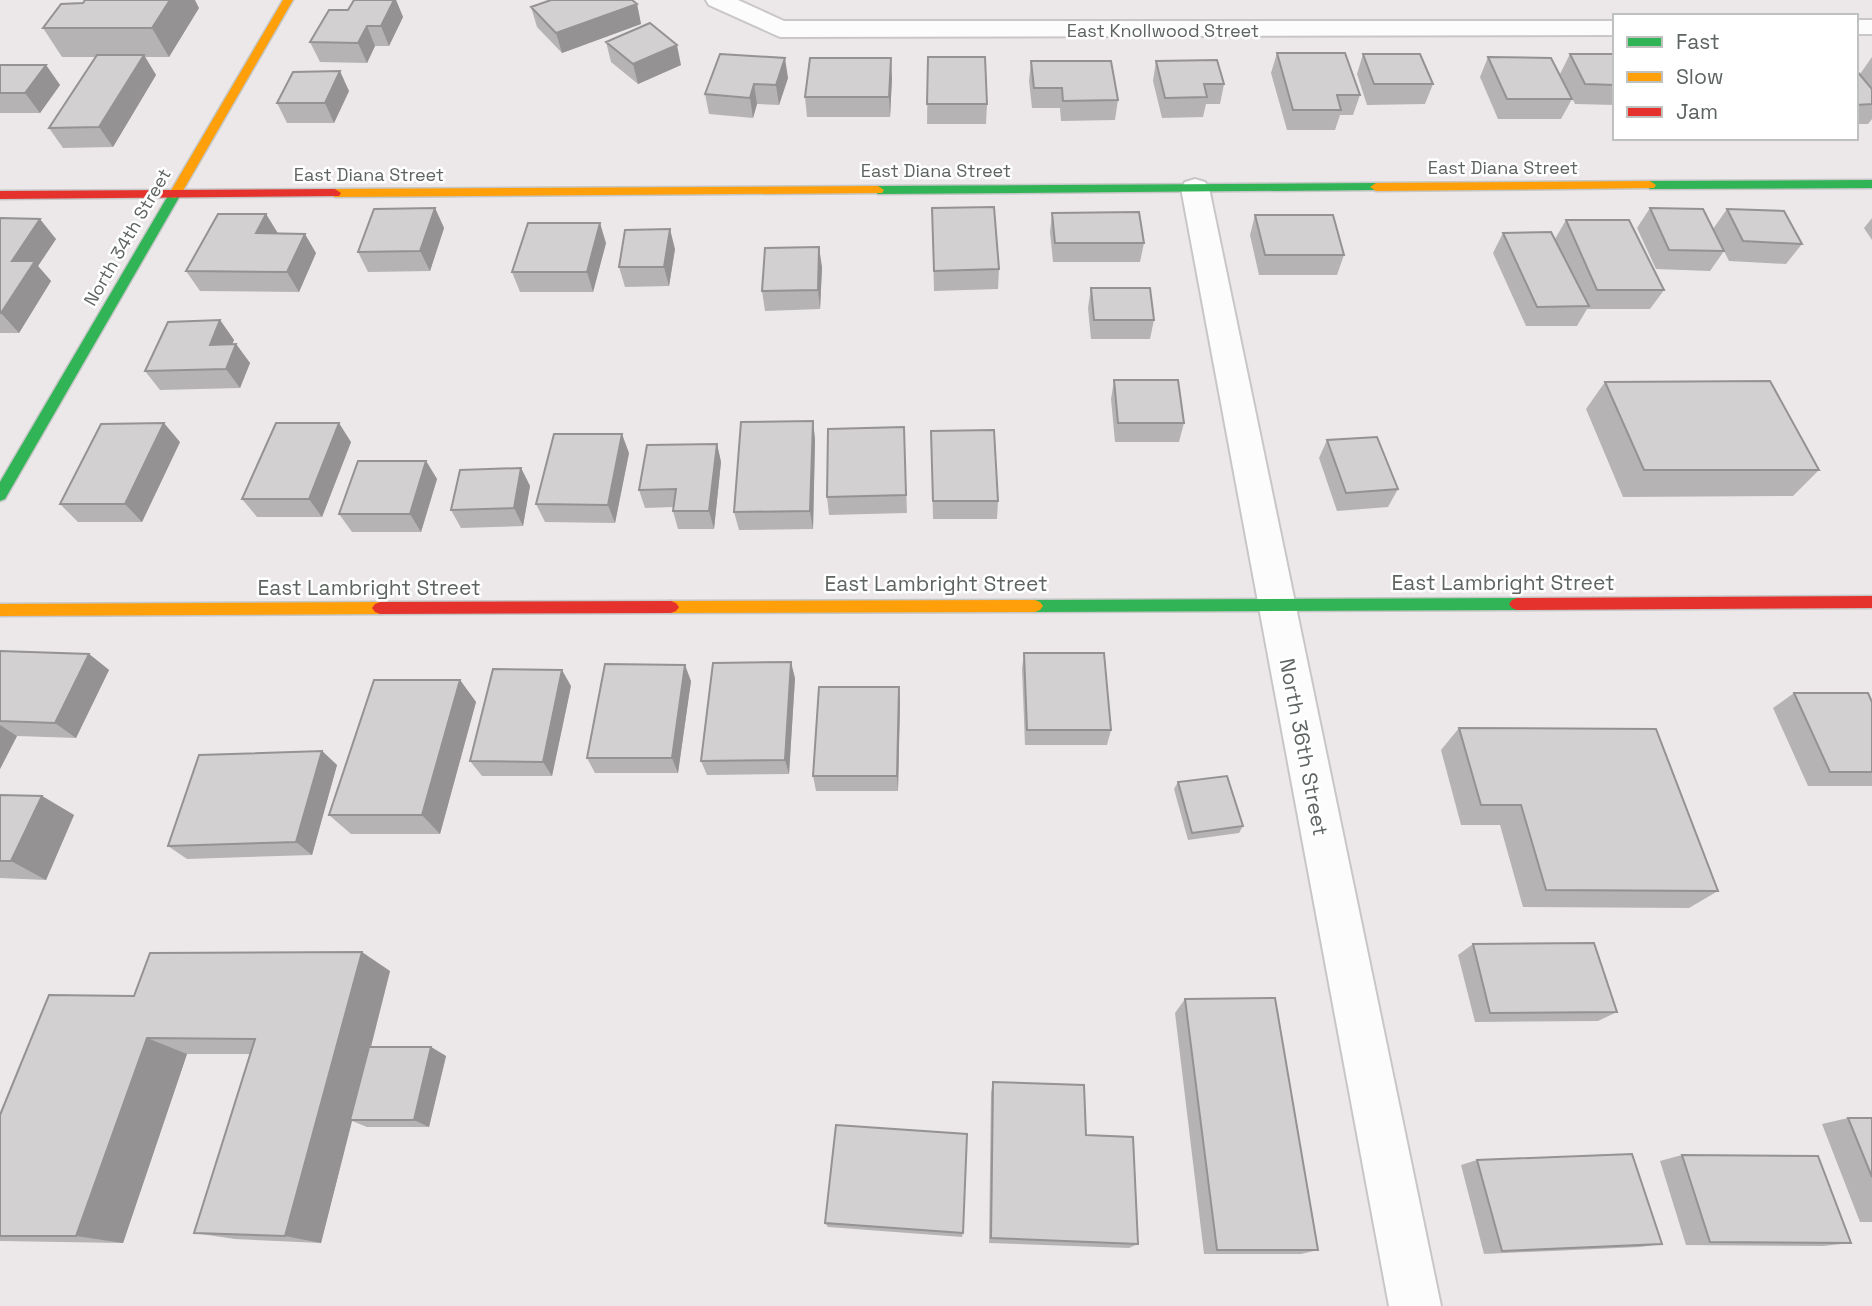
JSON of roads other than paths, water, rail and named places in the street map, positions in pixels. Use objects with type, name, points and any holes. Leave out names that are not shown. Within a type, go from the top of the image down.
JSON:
[{"type":"street","name":"North 34th Street","points":[[0,495],[288,0]]},
{"type":"street","name":"East Knollwood Street","points":[[719,0],[780,29],[1613,28]]},
{"type":"street","points":[[1060,0],[1082,30]]},
{"type":"street","name":"East Diana Street","points":[[0,195],[1872,184]]},
{"type":"street","name":"North 36th Street","points":[[1195,188],[1415,1306]]},
{"type":"street","name":"East Lambright Street","points":[[0,610],[1872,602]]}]
